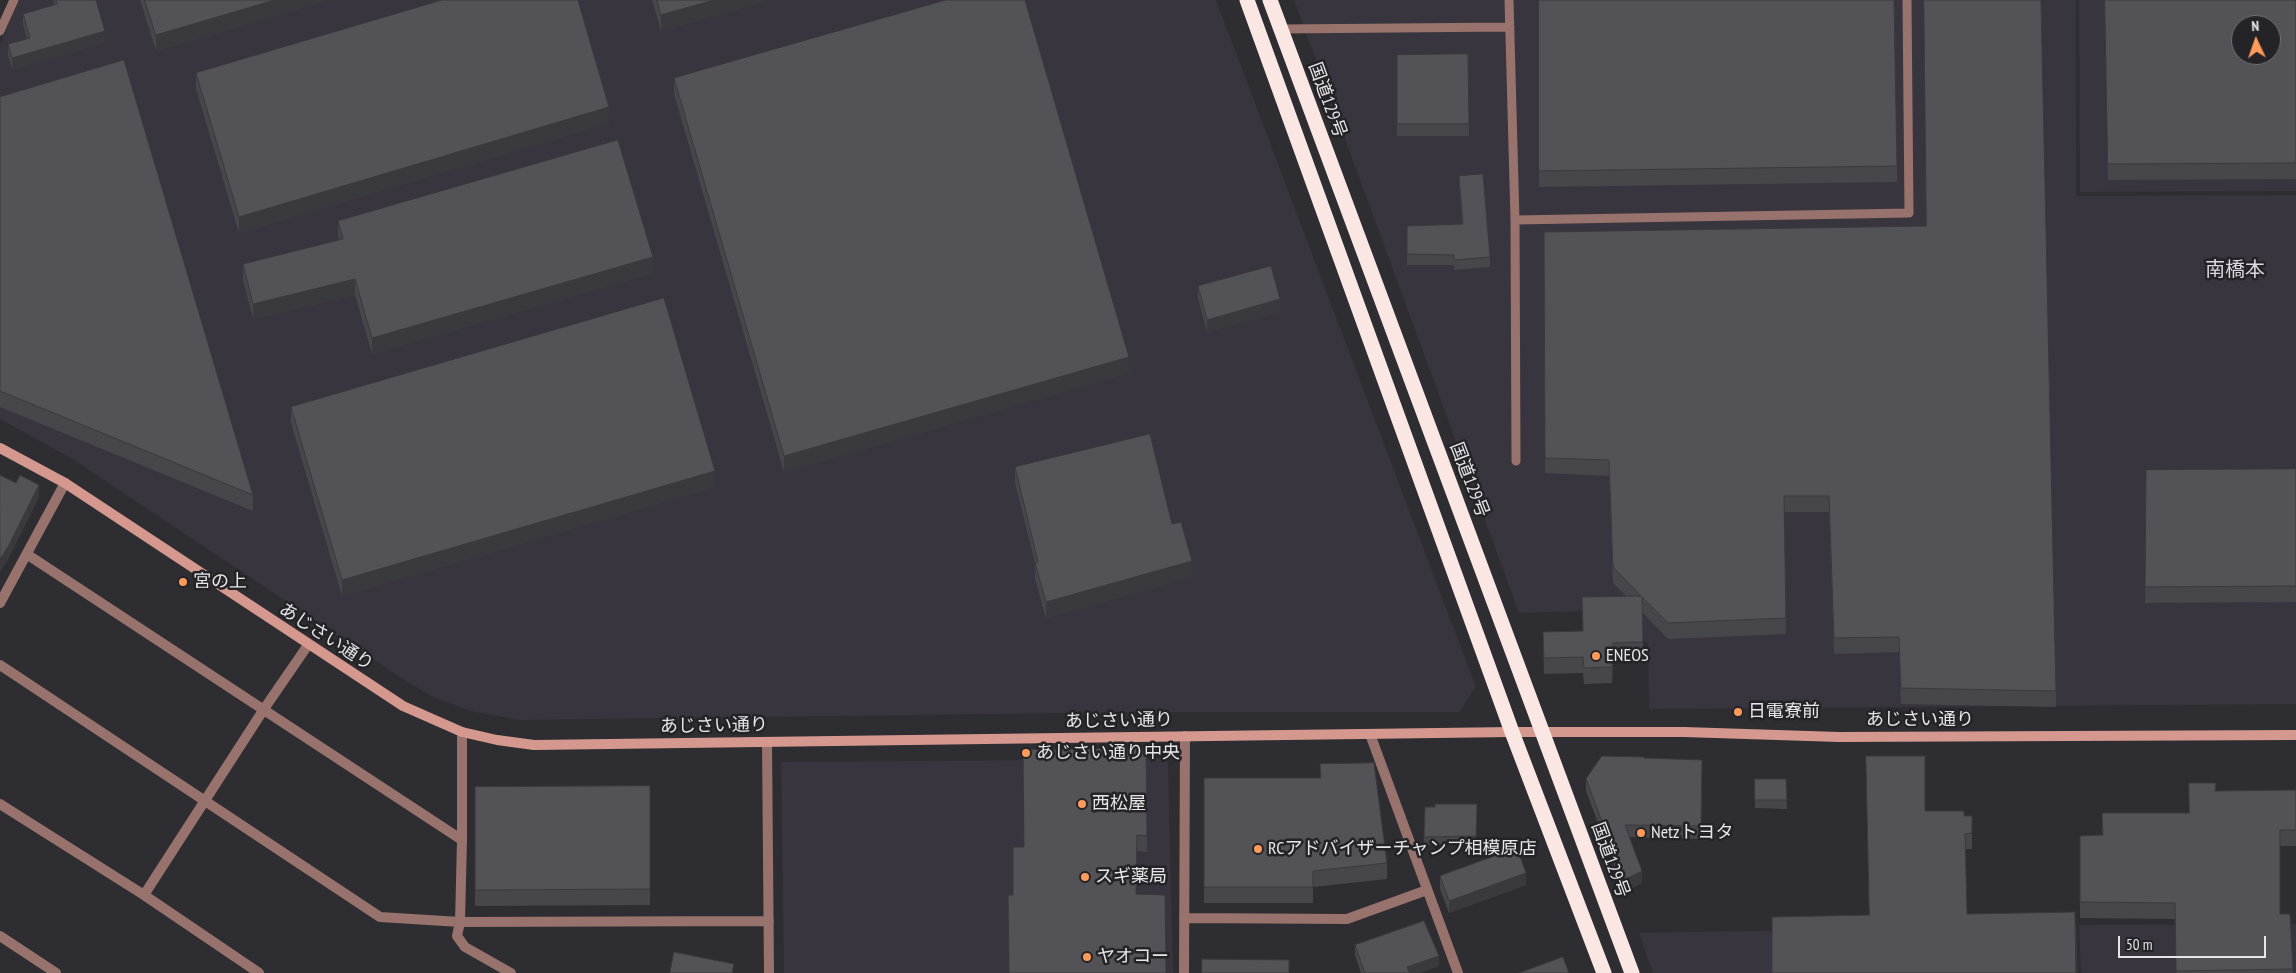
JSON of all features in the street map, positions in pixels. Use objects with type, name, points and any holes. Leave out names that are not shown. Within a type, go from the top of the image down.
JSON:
[{"type":"highway","points":[[1247,0],[1512,732],[1604,973]]},
{"type":"highway","name":"国道129号","points":[[1270,0],[1632,973]]},
{"type":"street","name":"あじさい通り","points":[[0,448],[65,484],[403,706],[462,732],[497,740],[534,745],[1512,732],[1684,732],[1839,737],[2296,734]]},
{"type":"street","points":[[0,603],[28,555],[65,484]]},
{"type":"street","points":[[28,555],[462,840]]},
{"type":"street","points":[[144,895],[264,709],[308,645]]},
{"type":"street","points":[[0,665],[380,917],[460,922],[768,921]]},
{"type":"street","points":[[462,732],[460,922],[456,936],[465,947],[511,973]]},
{"type":"street","points":[[1370,734],[1458,973]]},
{"type":"street","points":[[1184,973],[1185,736]]},
{"type":"street","points":[[767,742],[769,973]]},
{"type":"street","points":[[0,804],[144,895],[259,973]]},
{"type":"street","points":[[1184,918],[1347,919],[1427,890]]},
{"type":"street","points":[[0,936],[56,973]]},
{"type":"lane","points":[[0,31],[14,0]]},
{"type":"lane","points":[[1509,0],[1515,220],[1516,461]]},
{"type":"lane","points":[[1515,220],[1909,213],[1908,0]]},
{"type":"lane","points":[[1281,29],[1510,27]]},
{"type":"shaded area","points":[[19,0],[1216,0],[1476,687],[1459,712],[1149,712],[520,720],[475,712],[435,698],[406,681],[74,460],[0,419],[0,44]]},
{"type":"shaded area","points":[[1294,0],[2076,0],[2076,196],[2296,195],[2296,704],[1649,709],[1648,644],[1617,610],[1519,613]]},
{"type":"shaded area","points":[[2079,0],[2296,0],[2296,191],[2080,192]]},
{"type":"shaded area","points":[[1168,759],[1173,973],[784,973],[781,762]]},
{"type":"shaded area","points":[[2296,924],[2296,973],[2081,973],[2079,925]]},
{"type":"shaded area","points":[[2077,925],[2078,973],[1653,973],[1639,933]]},
{"type":"building","points":[[56,0],[96,0],[105,31],[12,58],[8,44],[30,38],[23,14],[57,4]]},
{"type":"building","points":[[145,0],[275,0],[156,35]]},
{"type":"building","points":[[442,0],[578,0],[609,107],[239,217],[196,73]]},
{"type":"building","points":[[657,0],[714,0],[661,15]]},
{"type":"building","points":[[946,0],[1025,0],[1129,357],[784,456],[674,78]]},
{"type":"building","points":[[1539,0],[1894,0],[1897,166],[1539,171]]},
{"type":"building","points":[[1924,0],[2041,0],[2056,691],[1901,688],[1899,637],[1834,638],[1829,496],[1784,496],[1786,618],[1668,623],[1642,597],[1643,642],[1613,643],[1612,667],[1584,668],[1583,657],[1544,658],[1543,632],[1583,631],[1582,597],[1641,596],[1613,567],[1609,460],[1545,458],[1544,232],[1926,226]]},
{"type":"building","points":[[2105,0],[2296,0],[2296,163],[2108,164]]},
{"type":"building","points":[[1468,54],[1469,124],[1397,124],[1397,55]]},
{"type":"building","points":[[124,60],[253,495],[0,391],[0,97]]},
{"type":"building","points":[[618,140],[653,257],[372,338],[355,279],[253,304],[243,264],[343,239],[338,221]]},
{"type":"building","points":[[1483,174],[1490,257],[1454,260],[1454,255],[1407,254],[1407,226],[1463,224],[1459,176]]},
{"type":"building","points":[[1271,266],[1280,299],[1207,320],[1198,286]]},
{"type":"building","points":[[664,298],[715,471],[342,580],[291,407]]},
{"type":"building","points":[[1150,434],[1172,524],[1181,522],[1192,561],[1046,602],[1035,563],[1038,562],[1015,467]]},
{"type":"building","points":[[2296,469],[2296,586],[2145,587],[2146,470]]},
{"type":"building","points":[[0,475],[16,483],[20,475],[39,485],[0,559]]},
{"type":"building","points":[[1146,748],[1147,836],[1137,835],[1136,894],[1165,895],[1166,973],[1009,973],[1008,895],[1013,895],[1013,847],[1024,847],[1023,750]]},
{"type":"building","points":[[1602,756],[1702,760],[1701,826],[1625,825],[1642,871],[1624,880],[1586,779]]},
{"type":"building","points":[[1866,756],[1925,756],[1925,811],[1964,811],[1964,816],[1972,816],[1972,833],[1965,834],[1967,914],[2075,912],[2076,973],[1772,973],[1772,917],[1869,915]]},
{"type":"building","points":[[1374,763],[1387,863],[1313,871],[1313,887],[1204,887],[1204,778],[1321,778],[1320,764]]},
{"type":"building","points":[[1755,779],[1786,779],[1787,800],[1755,800]]},
{"type":"building","points":[[2189,783],[2216,783],[2215,791],[2296,790],[2296,830],[2280,830],[2280,914],[2290,914],[2293,969],[2176,971],[2175,903],[2080,902],[2080,836],[2103,835],[2102,813],[2189,813]]},
{"type":"building","points":[[650,786],[650,889],[475,890],[475,787]]},
{"type":"building","points":[[1435,804],[1477,804],[1476,836],[1424,837],[1425,807],[1435,807]]},
{"type":"building","points":[[1517,848],[1526,873],[1449,901],[1440,876]]},
{"type":"building","points":[[1424,921],[1439,956],[1407,967],[1410,973],[1365,973],[1355,945]]},
{"type":"building","points":[[674,952],[734,964],[732,973],[670,973]]},
{"type":"building","points":[[1563,957],[1569,973],[1519,973]]},
{"type":"building","points":[[1202,959],[1289,960],[1289,973],[1202,973]]},
{"type":"place","name":"宮の上","points":[[183,582]]},
{"type":"place","name":"ENEOS","points":[[1596,656]]},
{"type":"place","name":"日電寮前","points":[[1738,712]]},
{"type":"place","name":"あじさい通り中央","points":[[1026,753]]},
{"type":"place","name":"西松屋","points":[[1082,804]]},
{"type":"place","name":"Netzトヨタ","points":[[1641,833]]},
{"type":"place","name":"RCアドバイザーチャンプ相模原店","points":[[1258,849]]},
{"type":"place","name":"スギ薬局","points":[[1085,877]]},
{"type":"place","name":"ヤオコー","points":[[1087,957]]},
{"type":"district","name":"南橋本","points":[[2235,270]]}]
